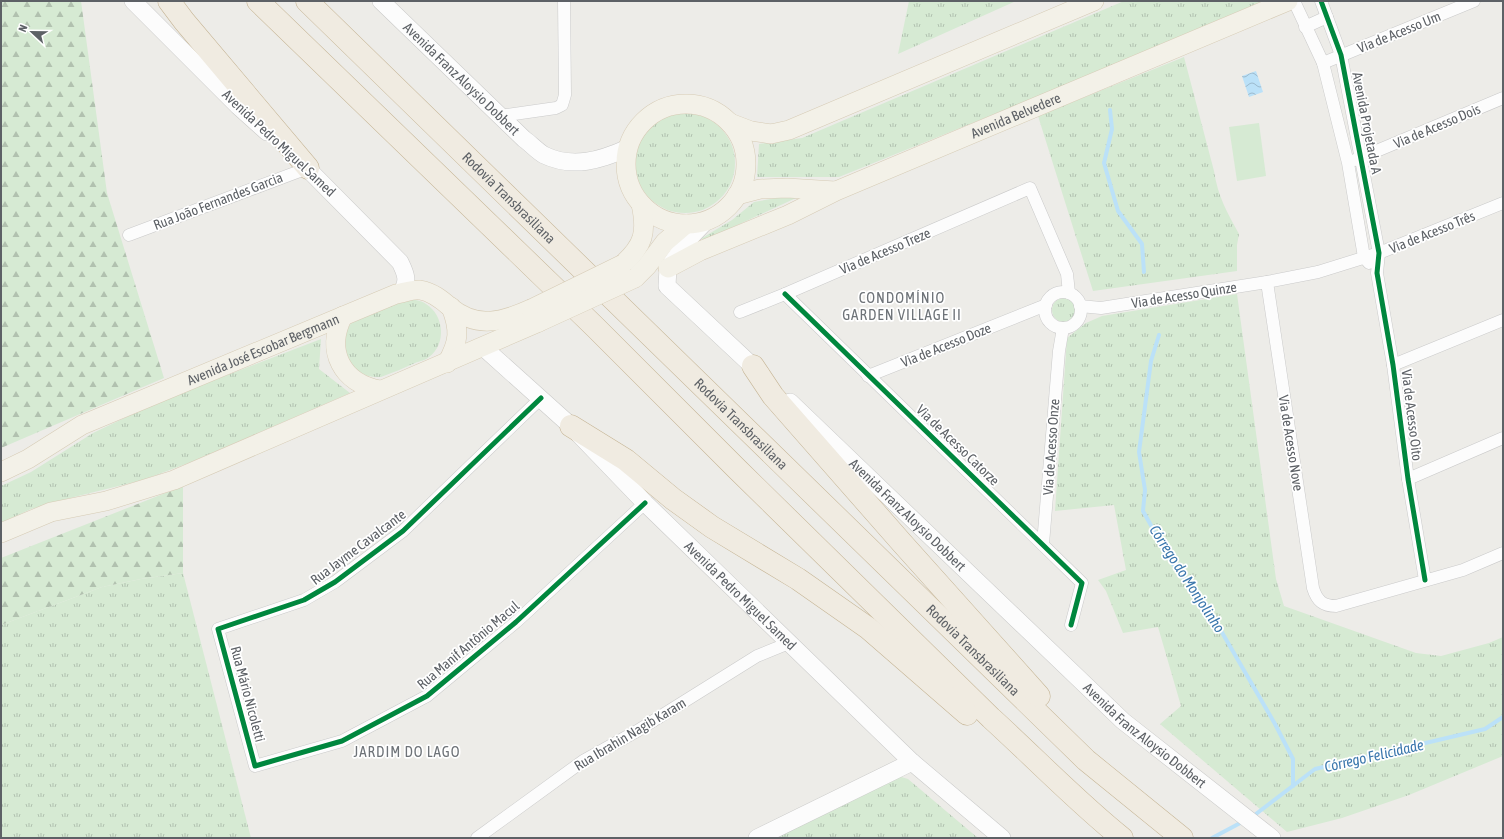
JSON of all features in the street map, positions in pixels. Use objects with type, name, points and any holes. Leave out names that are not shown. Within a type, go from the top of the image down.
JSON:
[{"type":"highway","points":[[169,1],[184,21],[308,168]]},
{"type":"highway","points":[[258,1],[595,327],[985,713],[1100,820],[1122,838]]},
{"type":"highway","name":"Rodovia Transbrasiliana","points":[[307,1],[1086,760],[1176,834]]},
{"type":"highway","points":[[753,366],[773,396],[902,543],[1061,720],[1075,738],[1086,760]]},
{"type":"highway","points":[[571,426],[626,460],[673,499],[712,526],[798,579],[868,628],[1035,773],[1072,794]]},
{"type":"main road","name":"Avenida Pedro Miguel Samed","points":[[133,1],[238,106],[308,168],[400,262],[406,273],[407,282],[401,293]]},
{"type":"main road","name":"Avenida Franz Aloysio Dobbert","points":[[381,1],[524,139],[544,154],[572,163],[591,161],[611,156],[628,148]]},
{"type":"main road","points":[[730,123],[751,131],[770,134],[789,130],[1094,1]]},
{"type":"main road","name":"Avenida Belvedere","points":[[737,195],[760,189],[773,188],[836,192],[1288,1]]},
{"type":"main road","points":[[689,104],[700,106],[721,115],[730,123],[745,152],[745,175],[737,195],[723,210],[706,220],[686,224],[676,223],[657,217],[641,204],[635,196],[626,168],[628,148],[632,137],[643,123],[656,112],[666,107],[689,104]]},
{"type":"main road","points":[[668,268],[700,251],[788,215],[836,192]]},
{"type":"main road","points":[[629,271],[645,232],[641,204]]},
{"type":"main road","points":[[668,268],[686,242],[706,220]]},
{"type":"main road","points":[[1,532],[51,512],[106,500],[174,480],[380,390],[483,347],[535,316],[629,271],[648,266],[665,242],[686,224]]},
{"type":"main road","name":"Avenida Franz Aloysio Dobbert","points":[[668,268],[667,286],[753,366],[1123,721],[1266,834]]},
{"type":"main road","name":"Avenida José Escobar Bergmann","points":[[1,472],[28,459],[82,426],[342,316],[401,293],[419,290],[437,296],[463,314],[485,322],[513,317],[535,316]]},
{"type":"main road","points":[[447,363],[454,350],[458,336],[456,321],[451,307]]},
{"type":"main road","points":[[342,316],[335,337],[335,348],[343,369],[359,384],[380,390]]},
{"type":"main road","name":"Avenida Pedro Miguel Samed","points":[[483,347],[571,426],[645,503],[912,762],[1002,838]]},
{"type":"main road","points":[[757,838],[912,762]]},
{"type":"street","points":[[500,116],[556,108],[562,105],[565,95],[564,1]]},
{"type":"street","name":"Avenida Projetada A","points":[[1294,1],[1323,63],[1348,163],[1364,258]]},
{"type":"street","name":"Avenida Projetada A","points":[[1321,1],[1341,55],[1362,157],[1379,253]]},
{"type":"street","name":"Via de Acesso Um","points":[[1323,63],[1474,1]]},
{"type":"street","points":[[1305,27],[1327,17]]},
{"type":"street","name":"Via de Acesso Dois","points":[[1348,163],[1503,98]]},
{"type":"street","name":"Rua João Fernandes Garcia","points":[[129,235],[308,168]]},
{"type":"street","name":"Via de Acesso Treze","points":[[740,312],[1030,188],[1067,274],[1064,293]]},
{"type":"street","name":"Via de Acesso Três","points":[[1267,282],[1318,272],[1379,253],[1503,203]]},
{"type":"street","name":"Via de Acesso Oito","points":[[1379,253],[1377,273],[1393,365],[1408,479],[1425,580]]},
{"type":"street","points":[[1364,258],[1377,273]]},
{"type":"street","name":"Via de Acesso Quinze","points":[[1080,312],[1267,282]]},
{"type":"street","name":"Via de Acesso Nove","points":[[1267,282],[1315,596],[1328,606],[1336,606],[1425,580]]},
{"type":"street","points":[[1064,293],[1078,300],[1080,312],[1073,325],[1058,327],[1048,319],[1046,310],[1051,297],[1064,293]]},
{"type":"street","name":"Via de Acesso Catorze","points":[[785,294],[868,376],[1044,544],[1082,583],[1071,625]]},
{"type":"street","name":"Via de Acesso Doze","points":[[868,376],[1024,314],[1046,310]]},
{"type":"street","points":[[1393,365],[1503,320]]},
{"type":"street","name":"Via de Acesso Onze","points":[[1044,544],[1059,351],[1058,327]]},
{"type":"street","name":"Rua Jayme Cavalcante","points":[[218,630],[304,600],[335,582],[403,531],[541,398]]},
{"type":"street","points":[[1408,479],[1503,438]]},
{"type":"street","name":"Rua Manif Antônio Macul","points":[[255,766],[342,741],[427,696],[516,622],[645,503]]},
{"type":"street","points":[[1425,580],[1463,570],[1503,553]]},
{"type":"street","name":"Rua Mário Nicoletti","points":[[218,630],[255,766]]},
{"type":"street","name":"Rua Ibrahin Nagib Karam","points":[[477,838],[583,761],[637,731],[757,656],[789,643]]},
{"type":"green space","points":[[1,1],[81,1],[107,193],[164,378],[1,448]]},
{"type":"green space","points":[[909,1],[1016,1],[898,54]]},
{"type":"green space","points":[[1124,1],[1263,1],[1044,94],[839,177],[757,177],[759,144],[802,138]]},
{"type":"green space","points":[[1184,57],[1218,189],[1239,234],[1237,245],[1237,271],[1093,291],[1038,116]]},
{"type":"green space","points":[[685,113],[704,116],[721,127],[732,144],[735,163],[732,182],[721,199],[704,210],[685,213],[666,210],[649,199],[638,182],[635,163],[638,144],[649,127],[666,116]]},
{"type":"green space","points":[[1259,123],[1266,176],[1237,181],[1229,127]]},
{"type":"green space","points":[[782,197],[796,198],[703,241],[702,238],[732,220],[754,202]]},
{"type":"green space","points":[[1237,294],[1276,579],[1284,606],[1416,653],[1441,656],[1489,643],[1503,637],[1503,756],[1409,795],[1342,818],[1287,832],[1160,724],[1181,706],[1158,627],[1123,633],[1106,591],[1098,580],[1126,570],[1114,505],[1055,511],[1067,338],[1086,323],[1102,316]]},
{"type":"green space","points":[[1064,298],[1073,301],[1076,310],[1073,319],[1064,322],[1055,319],[1052,310],[1055,301]]},
{"type":"green space","points":[[408,299],[418,300],[424,303],[437,315],[441,330],[439,345],[426,359],[381,377],[360,373],[347,360],[344,351],[346,332],[352,322]]},
{"type":"green space","points":[[321,339],[319,369],[350,393],[191,462],[143,480],[31,509],[1,523],[1,486],[31,472],[93,433],[160,401]]},
{"type":"green space","points":[[183,486],[183,573],[141,579],[102,587],[1,625],[1,558]]},
{"type":"green space","points":[[183,573],[251,838],[1,838],[1,625],[102,587],[141,579]]},
{"type":"green space","points":[[898,776],[908,779],[978,838],[768,838]]},
{"type":"water","points":[[1256,71],[1263,92],[1249,97],[1242,76]]},
{"type":"waterway","name":"Córrego do Monjolinho","points":[[1110,110],[1112,129],[1104,163],[1118,211],[1142,244],[1144,272]]},
{"type":"waterway","name":"Córrego do Monjolinho","points":[[1159,335],[1151,361],[1139,452],[1145,490],[1143,511],[1172,563],[1209,610],[1275,724],[1293,759],[1293,786]]},
{"type":"waterway","name":"Córrego Felicidade","points":[[1252,817],[1315,769],[1485,729],[1503,717]]},
{"type":"waterway","name":"Córrego Felicidade","points":[[1212,838],[1244,821]]},
{"type":"cycle path","points":[[1321,1],[1341,55],[1379,253],[1377,273],[1393,365],[1408,479],[1425,580]]},
{"type":"cycle path","points":[[785,294],[1082,583],[1071,625]]},
{"type":"cycle path","points":[[541,398],[403,531],[335,582],[304,600],[218,629],[255,766],[342,741],[427,696],[516,622],[645,503]]},
{"type":"district","name":"CONDOMÍNIO GARDEN VILLAGE II","points":[[902,306]]},
{"type":"district","name":"JARDIM DO LAGO","points":[[407,752]]}]
